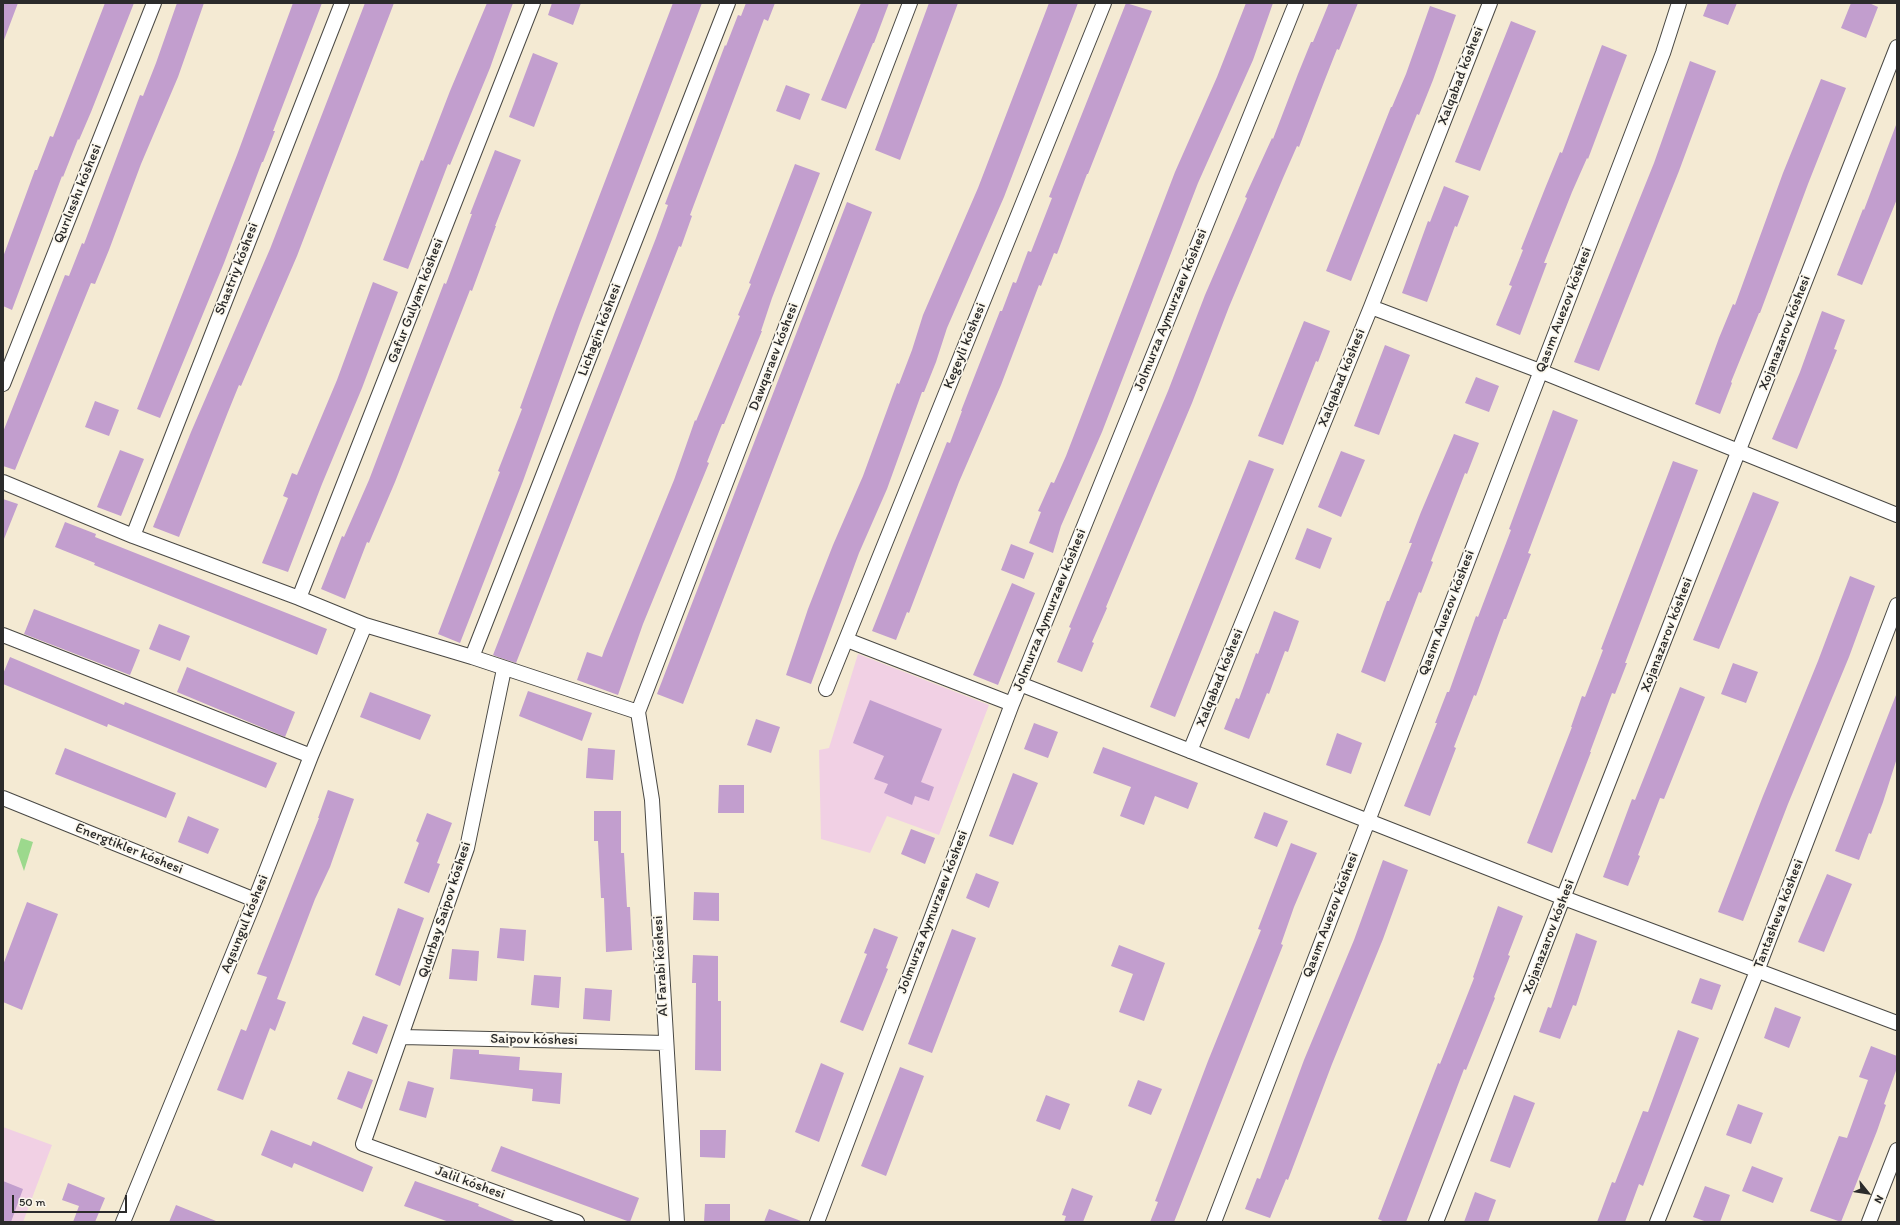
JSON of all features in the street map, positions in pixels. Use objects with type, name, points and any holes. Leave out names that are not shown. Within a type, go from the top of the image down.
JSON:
[{"type":"street","name":"Qurılısshı kóshesi","points":[[3,384],[154,3]]},
{"type":"street","name":"Shastriy kóshesi","points":[[133,536],[342,3]]},
{"type":"street","name":"Gafur Gulyam kóshesi","points":[[299,598],[533,3]]},
{"type":"street","name":"Lichagin kóshesi","points":[[472,657],[728,3]]},
{"type":"street","name":"Dawqaraev kóshesi","points":[[638,712],[910,3]]},
{"type":"street","name":"Kegeyli kóshesi","points":[[826,689],[1104,3]]},
{"type":"street","name":"Jolmurza Aymurzaev kóshesi","points":[[817,1222],[1012,704],[1296,3]]},
{"type":"street","name":"Xalqabad kóshesi","points":[[1190,751],[1371,308],[1490,3]]},
{"type":"street","name":"Qasım Auezov kóshesi","points":[[1214,1222],[1367,820],[1663,53],[1679,3]]},
{"type":"street","name":"Xojanazarov kóshesi","points":[[1436,1222],[1897,47]]},
{"type":"street","points":[[1371,308],[1540,371],[1897,515]]},
{"type":"street","points":[[3,482],[133,536],[299,598],[365,625],[472,657],[504,669],[638,712]]},
{"type":"street","name":"Tantasheva kóshesi","points":[[1658,1222],[1757,971],[1897,605]]},
{"type":"street","name":"Aqsungul kóshesi","points":[[123,1222],[255,900],[311,756],[365,625]]},
{"type":"street","points":[[3,636],[311,756]]},
{"type":"street","points":[[847,640],[1012,704]]},
{"type":"street","name":"Qıdırbay Saipov kóshesi","points":[[363,1144],[402,1037],[467,848],[504,669]]},
{"type":"street","points":[[1020,684],[1564,898],[1897,1023]]},
{"type":"street","name":"Al Farabi kóshesi","points":[[638,712],[652,800],[677,1222]]},
{"type":"street","name":"Energtikler kóshesi","points":[[3,798],[255,900]]},
{"type":"street","name":"Saipov kóshesi","points":[[402,1037],[666,1043]]},
{"type":"street","name":"Jalil kóshesi","points":[[363,1144],[577,1222]]},
{"type":"street","points":[[1869,1222],[1897,1150]]},
{"type":"shaded area","points":[[858,654],[989,705],[939,835],[887,816],[870,853],[821,839],[819,750],[829,748]]},
{"type":"shaded area","points":[[3,1127],[52,1145],[23,1222],[3,1222]]},
{"type":"green space","points":[[21,838],[33,842],[24,871],[17,851]]},
{"type":"building","points":[[3,3],[18,3],[4,40],[3,40]]},
{"type":"building","points":[[105,3],[134,3],[91,112],[79,140],[78,139],[63,177],[62,176],[12,310],[3,306],[3,257],[35,170],[37,170],[50,136],[53,137]]},
{"type":"building","points":[[177,3],[204,3],[178,77],[141,164],[109,250],[95,284],[91,283],[15,470],[3,466],[3,432],[65,275],[69,276],[82,243],[84,244],[140,95],[143,96],[156,63]]},
{"type":"building","points":[[293,3],[322,3],[224,263],[160,418],[137,409],[237,155]]},
{"type":"building","points":[[365,3],[394,3],[297,256],[241,386],[239,385],[179,537],[153,527],[191,432],[270,249]]},
{"type":"building","points":[[487,3],[513,3],[490,68],[450,165],[448,164],[408,269],[383,260],[421,160],[423,161],[450,91]]},
{"type":"building","points":[[552,3],[581,3],[573,25],[548,15]]},
{"type":"building","points":[[673,3],[702,3],[580,323],[523,481],[460,643],[438,634],[500,472],[498,471],[522,409],[520,408],[555,312]]},
{"type":"building","points":[[746,3],[775,3],[768,21],[764,19],[690,215],[692,216],[681,247],[679,246],[516,663],[498,657],[493,655],[656,238],[668,205],[665,204],[725,45],[726,46],[738,15],[741,16]]},
{"type":"building","points":[[861,3],[889,3],[846,109],[821,100]]},
{"type":"building","points":[[929,3],[958,3],[900,160],[875,150]]},
{"type":"building","points":[[1049,3],[1078,3],[1004,197],[947,328],[936,362],[924,392],[922,392],[887,489],[859,553],[811,684],[786,675],[808,609],[833,545],[863,476],[897,383],[899,384],[923,315],[978,188]]},
{"type":"building","points":[[1126,3],[1152,11],[1057,254],[1054,253],[1041,286],[1039,285],[1001,385],[959,482],[909,613],[907,612],[896,640],[872,631],[947,442],[950,443],[1000,311],[1002,311],[1013,282],[1016,283],[1028,251],[1031,252],[1052,198],[1049,197]]},
{"type":"building","points":[[1246,3],[1273,3],[1253,60],[1198,183],[1102,432],[1061,526],[1053,553],[1029,543],[1041,512],[1038,511],[1051,482],[1054,483],[1066,456],[1175,172],[1217,77]]},
{"type":"building","points":[[1329,3],[1358,3],[1339,50],[1337,49],[1299,147],[1297,146],[1229,307],[1192,403],[1106,607],[1107,608],[1092,642],[1094,643],[1082,672],[1057,662],[1071,628],[1069,627],[1168,391],[1205,295],[1247,198],[1245,197],[1272,138],[1273,139],[1311,42],[1313,42]]},
{"type":"building","points":[[1708,3],[1737,3],[1728,25],[1703,16]]},
{"type":"building","points":[[1851,3],[1869,3],[1878,7],[1866,38],[1841,28]]},
{"type":"building","points":[[1430,6],[1456,15],[1433,80],[1419,115],[1417,114],[1351,281],[1326,271],[1391,107],[1406,74]]},
{"type":"building","points":[[1511,21],[1536,31],[1480,171],[1455,162]]},
{"type":"building","points":[[1602,45],[1627,55],[1588,159],[1587,158],[1572,192],[1544,263],[1547,263],[1520,335],[1496,325],[1512,286],[1509,285],[1523,250],[1521,249],[1560,152],[1562,153]]},
{"type":"building","points":[[533,53],[558,63],[534,127],[509,117]]},
{"type":"building","points":[[1690,61],[1716,71],[1679,171],[1599,371],[1574,362],[1654,163]]},
{"type":"building","points":[[1821,79],[1846,88],[1808,184],[1760,313],[1731,382],[1732,383],[1720,414],[1695,404],[1719,338],[1733,304],[1735,305],[1783,173]]},
{"type":"building","points":[[786,85],[810,94],[800,120],[776,111]]},
{"type":"building","points":[[1896,125],[1897,199],[1862,285],[1837,275],[1863,209],[1864,210]]},
{"type":"building","points":[[495,150],[521,160],[495,226],[472,291],[470,290],[395,482],[369,543],[367,542],[345,599],[321,589],[342,536],[344,537],[369,480],[444,283],[446,284],[472,214],[470,214]]},
{"type":"building","points":[[795,164],[820,173],[772,298],[762,331],[724,424],[722,424],[707,462],[709,463],[643,624],[618,695],[577,680],[587,652],[602,657],[674,480],[695,420],[696,421],[740,316],[738,315],[751,284],[749,283]]},
{"type":"building","points":[[1444,186],[1469,196],[1457,227],[1455,226],[1427,302],[1402,293],[1428,221],[1430,222]]},
{"type":"building","points":[[847,202],[872,212],[683,704],[657,694]]},
{"type":"building","points":[[373,282],[398,292],[362,388],[322,484],[288,572],[262,563],[288,498],[283,496],[292,473],[297,475],[337,380]]},
{"type":"building","points":[[1822,311],[1845,320],[1834,349],[1837,350],[1797,449],[1772,439],[1800,372]]},
{"type":"building","points":[[1304,321],[1330,331],[1318,362],[1316,361],[1283,445],[1258,436]]},
{"type":"building","points":[[1385,345],[1410,355],[1379,435],[1354,426]]},
{"type":"building","points":[[1476,377],[1499,386],[1489,412],[1465,403]]},
{"type":"building","points":[[95,401],[119,410],[109,436],[85,427]]},
{"type":"building","points":[[1553,410],[1578,420],[1528,553],[1531,554],[1506,619],[1504,619],[1476,696],[1474,695],[1430,816],[1404,806],[1437,723],[1435,723],[1447,692],[1449,692],[1476,616],[1478,617],[1511,530],[1509,529]]},
{"type":"building","points":[[1454,434],[1479,443],[1467,474],[1465,473],[1431,561],[1433,562],[1421,593],[1419,592],[1385,682],[1361,672],[1387,601],[1389,601],[1412,543],[1409,543],[1421,512]]},
{"type":"building","points":[[120,450],[144,459],[121,516],[97,507]]},
{"type":"building","points":[[1341,451],[1365,460],[1341,517],[1318,507]]},
{"type":"building","points":[[1249,460],[1274,469],[1175,717],[1150,707]]},
{"type":"building","points":[[1673,461],[1698,470],[1625,663],[1627,663],[1615,694],[1612,693],[1552,853],[1527,843],[1572,727],[1582,696],[1585,697],[1603,650],[1601,649]]},
{"type":"building","points":[[1753,492],[1779,502],[1719,649],[1693,640]]},
{"type":"building","points":[[3,499],[18,504],[4,539],[3,539]]},
{"type":"building","points":[[65,522],[96,534],[95,537],[327,629],[317,655],[94,565],[95,563],[55,547]]},
{"type":"building","points":[[1307,528],[1332,538],[1320,569],[1295,559]]},
{"type":"building","points":[[1011,544],[1034,553],[1024,579],[1001,570]]},
{"type":"building","points":[[1850,576],[1875,586],[1849,657],[1788,804],[1743,921],[1718,912],[1818,661]]},
{"type":"building","points":[[1012,583],[1035,593],[998,685],[973,675]]},
{"type":"building","points":[[34,609],[140,650],[130,675],[24,634]]},
{"type":"building","points":[[1274,611],[1299,621],[1288,652],[1285,651],[1269,694],[1267,693],[1249,739],[1224,729],[1236,698],[1239,699],[1256,653],[1258,654]]},
{"type":"building","points":[[159,624],[190,636],[180,661],[149,649]]},
{"type":"building","points":[[10,657],[124,705],[125,702],[277,763],[266,788],[108,724],[107,727],[3,684],[3,674]]},
{"type":"building","points":[[1733,663],[1758,672],[1746,703],[1721,694]]},
{"type":"building","points":[[187,667],[295,712],[285,737],[177,692]]},
{"type":"building","points":[[1680,687],[1705,697],[1664,799],[1660,798],[1628,886],[1603,877],[1632,799],[1635,800]]},
{"type":"building","points":[[528,691],[592,713],[582,741],[519,716]]},
{"type":"building","points":[[370,692],[431,715],[420,740],[360,717]]},
{"type":"building","points":[[1896,695],[1897,758],[1883,802],[1859,860],[1835,851]]},
{"type":"building","points":[[870,700],[942,729],[921,782],[934,787],[929,801],[915,796],[912,805],[884,793],[888,784],[874,779],[884,756],[853,743]]},
{"type":"building","points":[[756,719],[780,727],[771,753],[747,745]]},
{"type":"building","points":[[1034,723],[1058,732],[1048,758],[1024,749]]},
{"type":"building","points":[[1337,733],[1362,743],[1351,774],[1326,765]]},
{"type":"building","points":[[1103,747],[1198,783],[1188,809],[1155,796],[1144,825],[1120,816],[1131,787],[1093,773]]},
{"type":"building","points":[[65,748],[176,793],[166,818],[55,774]]},
{"type":"building","points":[[588,748],[615,750],[613,780],[586,778]]},
{"type":"building","points":[[1013,773],[1038,783],[1013,845],[989,836]]},
{"type":"building","points":[[719,785],[744,785],[744,813],[718,813]]},
{"type":"building","points":[[328,790],[354,799],[330,867],[315,899],[277,999],[286,1002],[275,1031],[270,1028],[243,1100],[217,1090],[241,1029],[246,1031],[267,977],[257,974],[319,818]]},
{"type":"building","points":[[594,811],[621,811],[621,853],[624,853],[627,907],[630,907],[632,950],[606,952],[604,898],[601,898],[598,841],[594,841]]},
{"type":"building","points":[[1264,812],[1288,821],[1277,847],[1254,838]]},
{"type":"building","points":[[427,813],[452,823],[437,863],[440,864],[429,893],[404,883],[419,843],[416,841]]},
{"type":"building","points":[[188,816],[219,829],[208,854],[178,842]]},
{"type":"building","points":[[911,829],[935,838],[925,864],[901,854]]},
{"type":"building","points":[[1291,843],[1317,853],[1294,907],[1281,944],[1283,945],[1174,1222],[1150,1222],[1158,1202],[1155,1201],[1208,1061],[1261,930],[1258,929]]},
{"type":"building","points":[[1383,860],[1408,870],[1383,939],[1332,1064],[1288,1180],[1286,1179],[1270,1218],[1245,1209],[1257,1178],[1260,1179],[1304,1060],[1354,940]]},
{"type":"building","points":[[976,873],[999,882],[989,908],[966,898]]},
{"type":"building","points":[[1827,874],[1852,884],[1824,952],[1798,942]]},
{"type":"building","points":[[694,892],[719,893],[719,921],[693,920]]},
{"type":"building","points":[[27,902],[58,914],[22,1010],[3,1002],[3,965]]},
{"type":"building","points":[[1498,906],[1523,916],[1508,955],[1510,956],[1494,997],[1495,998],[1466,1070],[1464,1069],[1406,1222],[1385,1222],[1378,1219],[1438,1063],[1440,1064],[1474,978],[1473,977]]},
{"type":"building","points":[[398,908],[424,918],[400,986],[375,975]]},
{"type":"building","points":[[500,928],[526,930],[524,961],[497,958]]},
{"type":"building","points":[[874,928],[898,937],[886,968],[888,969],[863,1031],[840,1022],[867,954],[864,953]]},
{"type":"building","points":[[952,929],[976,938],[932,1053],[908,1044]]},
{"type":"building","points":[[1576,933],[1597,941],[1576,1006],[1573,1005],[1560,1039],[1539,1032],[1548,1007],[1551,1008]]},
{"type":"building","points":[[1119,945],[1165,963],[1144,1021],[1119,1012],[1133,974],[1111,966]]},
{"type":"building","points":[[452,949],[479,951],[477,981],[449,979]]},
{"type":"building","points":[[693,955],[718,956],[718,1001],[721,1001],[721,1071],[695,1070],[696,983],[692,983]]},
{"type":"building","points":[[534,975],[561,977],[559,1008],[531,1005]]},
{"type":"building","points":[[1700,978],[1721,985],[1712,1010],[1691,1003]]},
{"type":"building","points":[[585,988],[612,990],[610,1021],[583,1019]]},
{"type":"building","points":[[1775,1007],[1801,1017],[1789,1048],[1764,1038]]},
{"type":"building","points":[[363,1016],[388,1025],[377,1054],[352,1044]]},
{"type":"building","points":[[1678,1030],[1699,1038],[1643,1186],[1639,1184],[1625,1222],[1597,1222],[1612,1182],[1615,1183],[1643,1111],[1648,1112]]},
{"type":"building","points":[[1871,1046],[1897,1056],[1897,1068],[1884,1104],[1886,1105],[1877,1131],[1841,1222],[1810,1211],[1839,1136],[1847,1138],[1868,1080],[1859,1077]]},
{"type":"building","points":[[453,1049],[479,1050],[479,1054],[520,1057],[519,1070],[562,1073],[560,1104],[532,1101],[533,1089],[450,1079]]},
{"type":"building","points":[[821,1063],[844,1073],[819,1142],[795,1132]]},
{"type":"building","points":[[900,1067],[924,1076],[886,1176],[861,1166]]},
{"type":"building","points":[[348,1071],[373,1080],[362,1109],[337,1099]]},
{"type":"building","points":[[1138,1080],[1162,1089],[1151,1115],[1128,1106]]},
{"type":"building","points":[[408,1081],[434,1088],[426,1118],[399,1110]]},
{"type":"building","points":[[1046,1095],[1070,1104],[1060,1130],[1036,1121]]},
{"type":"building","points":[[1514,1095],[1535,1103],[1510,1168],[1490,1161]]},
{"type":"building","points":[[1738,1104],[1763,1113],[1751,1144],[1726,1135]]},
{"type":"building","points":[[271,1130],[311,1146],[313,1141],[373,1167],[363,1192],[294,1163],[292,1168],[261,1155]]},
{"type":"building","points":[[700,1130],[726,1130],[725,1158],[700,1157]]},
{"type":"building","points":[[501,1146],[639,1198],[630,1222],[491,1171]]},
{"type":"building","points":[[1752,1166],[1783,1178],[1773,1203],[1742,1191]]},
{"type":"building","points":[[3,1181],[23,1189],[11,1222],[3,1222]]},
{"type":"building","points":[[415,1181],[479,1204],[478,1206],[517,1222],[449,1222],[404,1206]]},
{"type":"building","points":[[68,1183],[105,1198],[95,1222],[73,1222],[79,1206],[62,1200]]},
{"type":"building","points":[[1705,1186],[1730,1195],[1720,1222],[1707,1222],[1693,1217]]},
{"type":"building","points":[[1072,1188],[1093,1196],[1083,1222],[1064,1222],[1066,1216],[1062,1215]]},
{"type":"building","points":[[1475,1192],[1496,1200],[1488,1222],[1464,1222]]},
{"type":"building","points":[[705,1204],[730,1204],[730,1222],[704,1222]]},
{"type":"building","points":[[176,1205],[216,1221],[216,1222],[169,1222]]},
{"type":"building","points":[[769,1209],[801,1221],[801,1222],[764,1222]]}]
